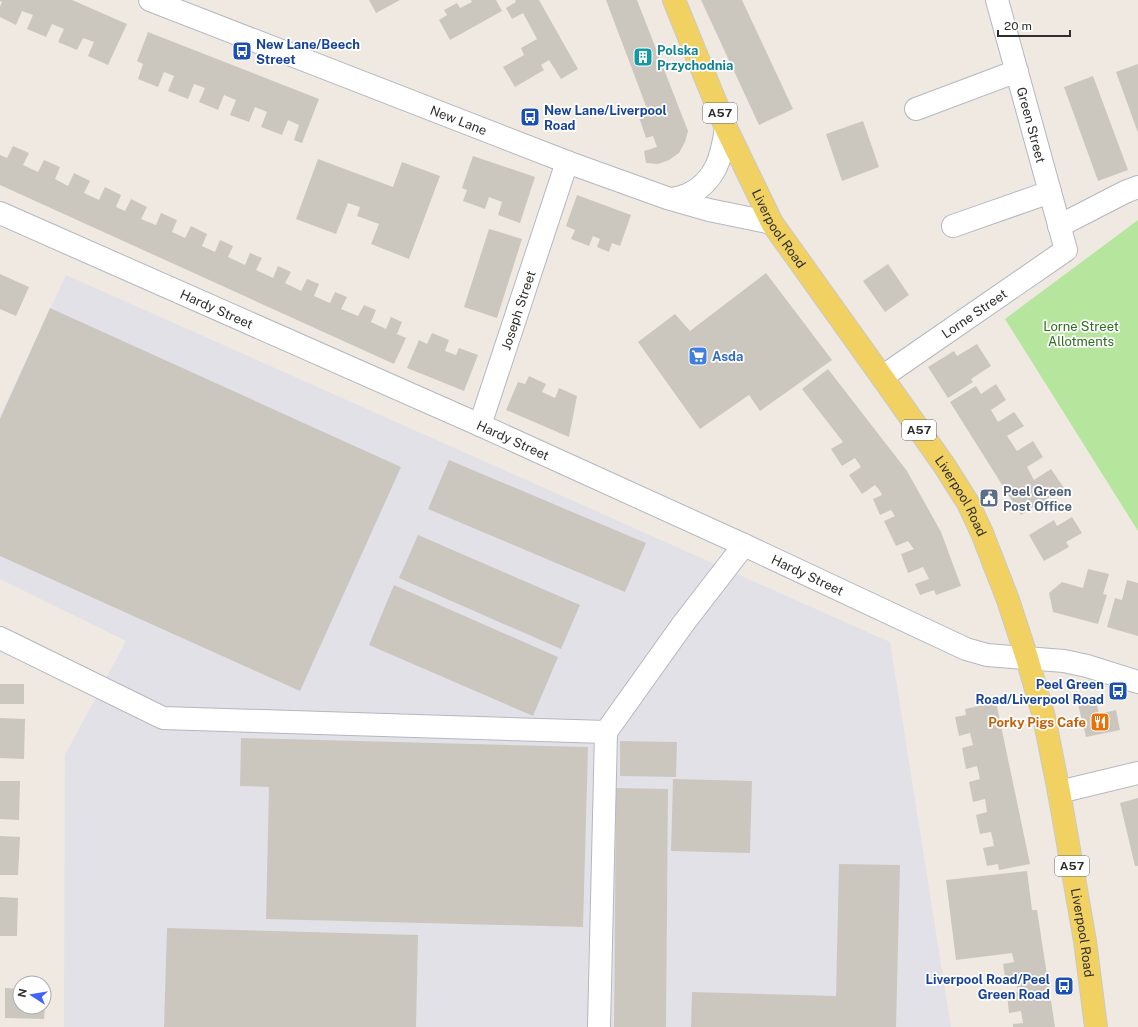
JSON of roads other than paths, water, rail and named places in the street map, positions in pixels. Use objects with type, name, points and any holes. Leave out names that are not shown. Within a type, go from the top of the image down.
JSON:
[{"type":"main road","name":"Liverpool Road","points":[[674,0],[726,128],[772,223],[944,465],[968,503],[982,533],[1008,600],[1044,717],[1059,792],[1084,941],[1096,1027]]},
{"type":"street","name":"New Lane","points":[[150,0],[185,7],[567,162],[672,199],[709,210],[772,223]]},
{"type":"street","name":"Green Street","points":[[997,0],[1066,250]]},
{"type":"street","points":[[916,109],[1017,71]]},
{"type":"street","points":[[672,199],[687,194],[700,187],[709,178],[718,164],[723,148],[726,128]]},
{"type":"street","name":"Joseph Street","points":[[480,425],[567,162]]},
{"type":"street","points":[[1059,226],[1125,192],[1138,187]]},
{"type":"street","points":[[953,226],[1050,192]]},
{"type":"street","name":"Hardy Street","points":[[0,213],[480,425],[744,545],[966,649],[987,655],[1064,662],[1087,666],[1138,682]]},
{"type":"street","name":"Lorne Street","points":[[882,377],[1066,250]]},
{"type":"street","points":[[599,1027],[606,732],[683,624],[744,545]]},
{"type":"street","points":[[0,638],[163,718],[606,732]]},
{"type":"street","points":[[1059,792],[1138,773]]},
{"type":"place","name":"New Lane/Beech Street","points":[[242,51]]},
{"type":"place","name":"Polska Przychodnia","points":[[643,57]]},
{"type":"place","name":"New Lane/Liverpool Road","points":[[530,117]]},
{"type":"place","name":"Asda","points":[[698,356]]},
{"type":"place","name":"Peel Green Post Office","points":[[989,498]]},
{"type":"place","name":"Peel Green Road/Liverpool Road","points":[[1118,691]]},
{"type":"place","name":"Porky Pigs Cafe","points":[[1100,722]]},
{"type":"place","name":"Liverpool Road/Peel Green Road","points":[[1064,986]]},
{"type":"park label","name":"Lorne Street Allotments","points":[[1081,334]]}]
